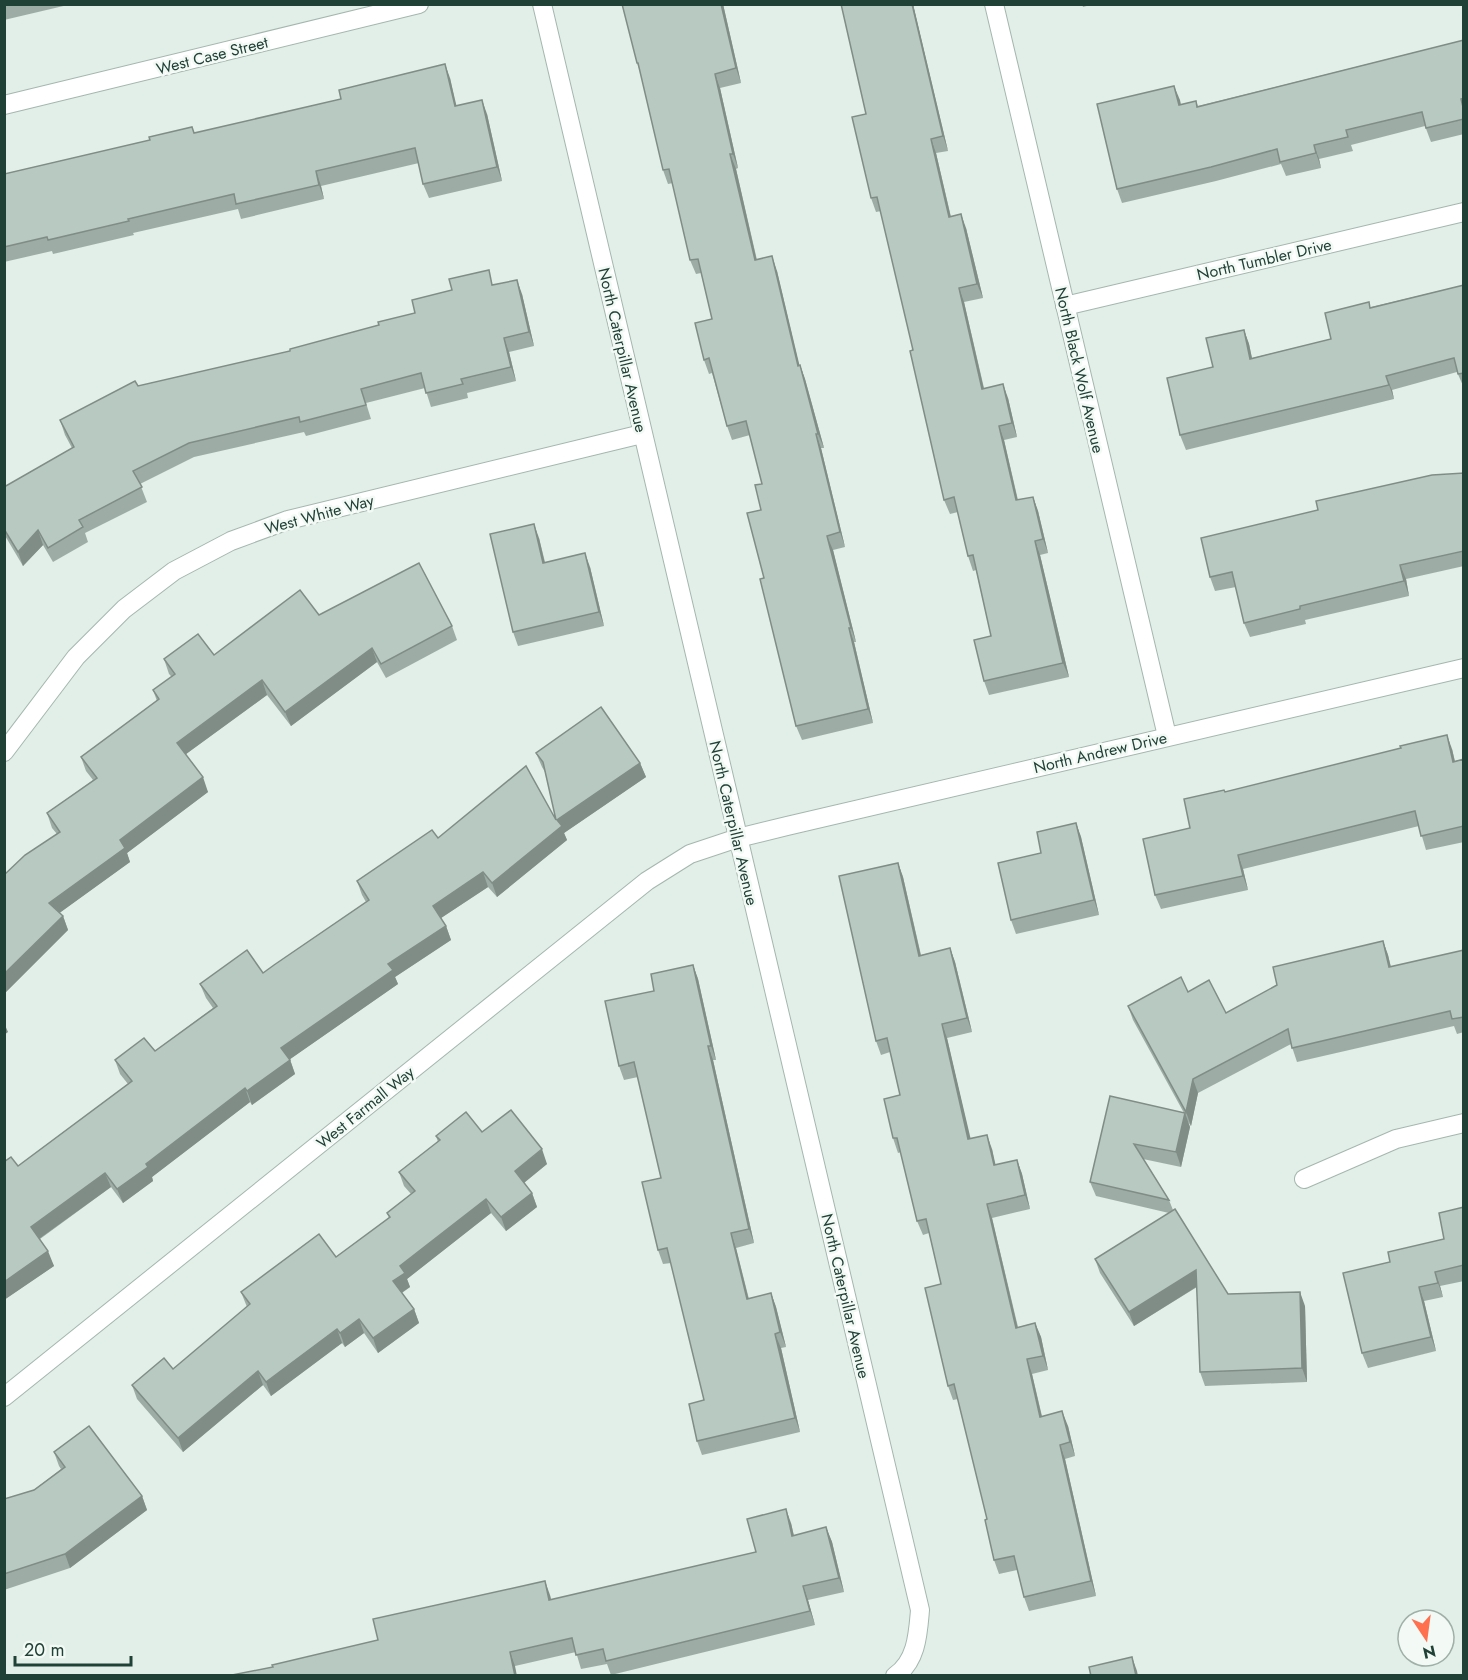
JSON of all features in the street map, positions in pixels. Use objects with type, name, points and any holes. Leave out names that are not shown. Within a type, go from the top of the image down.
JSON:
[{"type":"street","name":"West Case Street","points":[[4,105],[419,4]]},
{"type":"street","name":"North Caterpillar Avenue","points":[[542,4],[920,1610],[918,1643],[902,1671],[895,1676]]},
{"type":"street","name":"North Black Wolf Avenue","points":[[994,4],[1167,736]]},
{"type":"street","name":"North Tumbler Drive","points":[[1065,306],[1464,212]]},
{"type":"street","name":"West White Way","points":[[4,752],[76,657],[124,609],[174,571],[231,541],[288,520],[642,434]]},
{"type":"street","name":"North Andrew Drive","points":[[738,838],[1464,668]]},
{"type":"street","name":"West Farmall Way","points":[[4,1397],[647,881],[690,854],[738,838]]},
{"type":"street","points":[[1304,1179],[1396,1139],[1464,1123]]},
{"type":"building","points":[[622,4],[721,4],[736,68],[715,74],[733,154],[730,154],[755,260],[772,256],[798,366],[800,365],[818,434],[816,434],[840,532],[827,536],[851,628],[849,628],[868,709],[796,726],[760,579],[764,578],[747,513],[761,510],[755,485],[762,484],[746,421],[727,426],[709,358],[704,360],[695,323],[712,319],[698,259],[690,260],[669,169],[663,170]]},
{"type":"building","points":[[841,4],[912,4],[943,136],[931,139],[949,217],[961,214],[977,284],[959,288],[982,389],[1003,384],[1012,423],[999,426],[1016,500],[1033,497],[1043,539],[1035,541],[1063,663],[984,681],[974,640],[991,636],[973,555],[968,556],[954,497],[944,500],[910,351],[913,350],[877,197],[871,198],[852,117],[866,114]]},
{"type":"building","points":[[1464,40],[1464,98],[1461,99],[1464,119],[1426,128],[1422,112],[1346,130],[1348,137],[1314,145],[1316,153],[1280,162],[1277,149],[1117,189],[1097,104],[1174,86],[1179,105],[1196,101],[1197,107]]},
{"type":"building","points":[[445,64],[455,106],[482,100],[497,167],[423,184],[415,148],[316,171],[319,185],[236,204],[234,194],[48,240],[47,237],[4,247],[4,174],[150,140],[149,137],[192,127],[194,133],[341,99],[339,90]]},
{"type":"building","points":[[489,270],[492,285],[517,280],[529,332],[504,338],[511,367],[461,379],[463,384],[426,393],[421,373],[361,389],[366,405],[300,422],[299,417],[189,443],[133,471],[142,487],[79,520],[83,527],[48,548],[38,530],[18,552],[4,529],[4,487],[74,447],[60,420],[135,381],[138,386],[290,351],[290,349],[379,325],[378,322],[415,313],[412,300],[452,290],[449,279]]},
{"type":"building","points":[[1464,285],[1464,373],[1458,374],[1454,358],[1386,376],[1389,385],[1180,435],[1167,378],[1213,367],[1206,338],[1244,330],[1250,359],[1331,339],[1325,313],[1369,302],[1370,308]]},
{"type":"building","points":[[1464,473],[1464,551],[1400,565],[1404,581],[1300,606],[1300,609],[1244,623],[1232,572],[1210,577],[1201,538],[1318,510],[1316,501],[1432,475]]},
{"type":"building","points":[[534,524],[543,563],[585,553],[599,612],[513,632],[490,534]]},
{"type":"building","points":[[419,563],[452,626],[381,664],[372,648],[285,712],[262,680],[177,743],[203,777],[120,840],[125,848],[49,903],[63,916],[4,974],[4,875],[25,855],[60,832],[47,813],[97,778],[81,757],[159,699],[153,690],[175,674],[164,659],[198,634],[214,655],[300,590],[319,615]]},
{"type":"building","points":[[601,707],[640,763],[557,820],[562,826],[492,883],[483,872],[433,906],[446,926],[388,964],[393,970],[281,1048],[290,1060],[247,1091],[245,1088],[146,1164],[148,1167],[117,1189],[105,1173],[31,1227],[48,1251],[4,1282],[4,1162],[11,1157],[18,1166],[132,1081],[115,1060],[144,1038],[155,1051],[217,1006],[200,984],[247,950],[263,973],[369,900],[357,881],[432,830],[438,838],[526,766],[556,820],[543,762],[536,753]]},
{"type":"building","points":[[1447,735],[1453,762],[1464,759],[1464,826],[1421,836],[1415,811],[1238,855],[1243,876],[1155,895],[1143,839],[1190,828],[1184,799],[1224,790],[1225,792]]},
{"type":"building","points":[[1076,823],[1094,900],[1011,920],[998,863],[1041,853],[1037,832]]},
{"type":"building","points":[[898,863],[919,956],[950,948],[967,1018],[942,1024],[968,1139],[987,1135],[994,1165],[1017,1160],[1025,1195],[987,1204],[1016,1328],[1035,1323],[1043,1356],[1027,1359],[1040,1417],[1062,1411],[1070,1442],[1060,1445],[1091,1581],[1024,1597],[1014,1556],[994,1560],[985,1520],[987,1519],[954,1384],[948,1386],[925,1288],[941,1284],[926,1219],[917,1221],[897,1138],[893,1138],[884,1099],[900,1095],[887,1038],[876,1041],[839,876]]},
{"type":"building","points":[[1383,941],[1389,967],[1464,950],[1464,1017],[1452,1019],[1450,1011],[1292,1048],[1288,1029],[1193,1079],[1186,1112],[1128,1006],[1181,977],[1188,992],[1209,980],[1226,1013],[1277,985],[1273,967]]},
{"type":"building","points":[[693,965],[711,1046],[708,1046],[749,1229],[731,1233],[747,1299],[771,1293],[780,1332],[775,1334],[795,1418],[697,1441],[689,1404],[704,1400],[667,1248],[658,1250],[642,1182],[661,1178],[634,1062],[619,1066],[605,1001],[654,991],[651,974]]},
{"type":"building","points":[[1110,1096],[1185,1113],[1176,1152],[1134,1144],[1169,1200],[1090,1182]]},
{"type":"building","points":[[511,1110],[542,1149],[515,1171],[532,1193],[501,1217],[486,1199],[400,1266],[405,1273],[393,1281],[414,1309],[373,1338],[359,1319],[340,1333],[337,1329],[266,1382],[258,1371],[178,1438],[132,1385],[164,1358],[173,1369],[250,1304],[241,1292],[319,1234],[336,1257],[390,1217],[387,1213],[415,1191],[399,1172],[440,1140],[436,1136],[466,1112],[482,1132]]},
{"type":"building","points":[[1464,1207],[1464,1265],[1435,1272],[1438,1283],[1419,1287],[1431,1337],[1362,1353],[1343,1273],[1390,1262],[1388,1252],[1444,1239],[1439,1213]]},
{"type":"building","points":[[1175,1209],[1228,1294],[1300,1292],[1302,1368],[1200,1372],[1196,1270],[1129,1312],[1095,1259]]},
{"type":"building","points":[[89,1426],[142,1496],[65,1554],[4,1574],[4,1499],[34,1490],[65,1467],[54,1452]]},
{"type":"building","points":[[786,1509],[792,1536],[826,1527],[839,1578],[803,1586],[810,1611],[606,1661],[603,1649],[576,1655],[572,1638],[510,1652],[515,1676],[227,1676],[273,1667],[272,1665],[378,1640],[373,1619],[545,1581],[549,1600],[756,1552],[747,1519]]},
{"type":"building","points":[[1132,1657],[1136,1676],[1091,1676],[1089,1667]]}]
